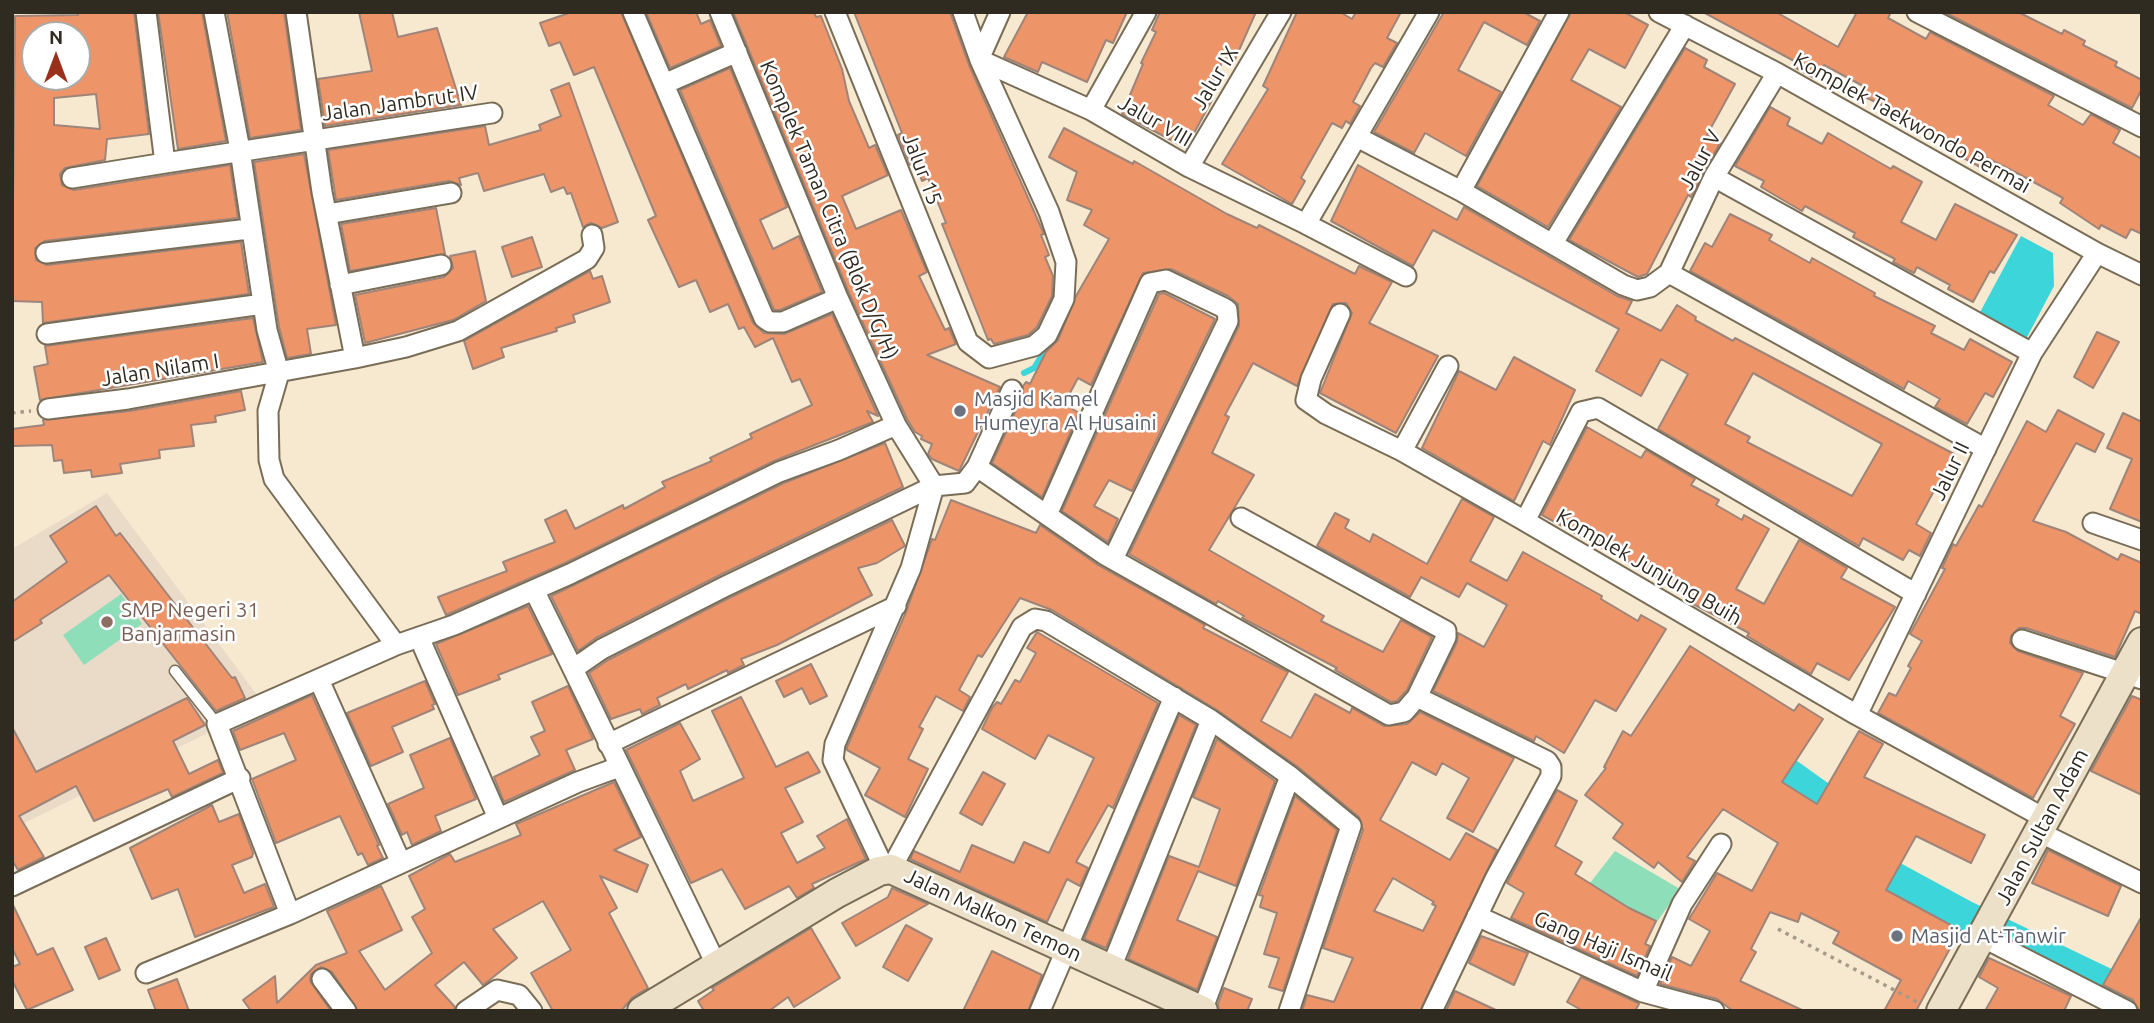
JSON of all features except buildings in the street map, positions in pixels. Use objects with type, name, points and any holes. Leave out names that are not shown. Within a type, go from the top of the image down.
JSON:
[{"type":"street","points":[[146,12],[165,163]]},
{"type":"street","points":[[215,12],[240,150],[249,229],[267,330],[279,373],[268,411],[269,460],[274,479],[396,645]]},
{"type":"street","points":[[296,12],[314,139],[355,358]]},
{"type":"street","points":[[633,12],[764,318],[770,322],[783,322],[838,298]]},
{"type":"street","name":"Komplek Taman Citra (Blok D/G/H)","points":[[720,12],[838,298],[896,425],[934,486]]},
{"type":"street","name":"Jalur 15","points":[[835,12],[968,342],[989,358],[1034,346],[1046,335],[1056,319],[1067,281],[1066,262],[1049,212],[980,59]]},
{"type":"street","points":[[963,12],[980,59]]},
{"type":"street","points":[[980,59],[1000,12]]},
{"type":"street","points":[[1091,110],[1146,12]]},
{"type":"street","name":"Jalur IX","points":[[1189,167],[1281,12]]},
{"type":"street","points":[[1306,224],[1429,12]]},
{"type":"street","points":[[1461,191],[1559,12]]},
{"type":"street","name":"Komplek Taekwondo Permai","points":[[1659,12],[1777,73],[2097,253],[2142,275]]},
{"type":"street","points":[[1917,12],[2142,127]]},
{"type":"street","points":[[1553,243],[1685,25]]},
{"type":"street","points":[[664,84],[737,52]]},
{"type":"street","name":"Jalur VIII","points":[[980,59],[1091,110],[1189,167],[1406,276]]},
{"type":"street","name":"Jalur V","points":[[1670,273],[1714,177],[1777,73]]},
{"type":"street","name":"Jalan Jambrut IV","points":[[72,178],[492,113]]},
{"type":"street","points":[[1357,137],[1461,191],[1623,285],[1637,290],[1650,287],[1670,273],[1986,449]]},
{"type":"street","points":[[1714,177],[2032,353]]},
{"type":"street","points":[[327,214],[451,193]]},
{"type":"street","points":[[46,253],[249,229]]},
{"type":"street","name":"Jalan Nilam I","points":[[48,409],[279,373],[406,347],[457,331],[587,259],[594,248],[592,235]]},
{"type":"street","name":"Jalur II","points":[[1857,715],[2032,353],[2097,253]]},
{"type":"street","points":[[340,285],[441,265]]},
{"type":"street","points":[[1047,515],[1150,283],[1166,280],[1227,310],[1228,321],[1113,559]]},
{"type":"street","points":[[47,334],[263,304]]},
{"type":"street","points":[[1340,314],[1311,379],[1306,400],[1326,414],[1402,451],[1525,521]]},
{"type":"street","points":[[1402,451],[1448,366]]},
{"type":"street","points":[[573,669],[603,649],[724,587],[934,486],[965,483],[976,467],[1012,390]]},
{"type":"street","name":"Komplek Junjung Buih","points":[[1916,594],[1598,408],[1581,412],[1525,521],[2142,883]]},
{"type":"street","points":[[290,914],[240,778],[217,724],[396,645],[534,590],[779,471],[839,450],[896,425]]},
{"type":"street","points":[[976,467],[1113,559],[1389,715],[1405,712],[1417,698],[1446,637],[1446,631],[1241,518]]},
{"type":"street","points":[[888,869],[833,760],[835,744],[911,568],[934,486]]},
{"type":"street","points":[[2094,523],[2142,540]]},
{"type":"street","points":[[534,590],[717,966]]},
{"type":"street","points":[[608,744],[896,606]]},
{"type":"street","points":[[888,869],[1027,622],[1046,621],[1211,720],[1290,776],[1351,826],[1289,1011]]},
{"type":"street","points":[[419,637],[498,818]]},
{"type":"street","points":[[2022,640],[2133,677]]},
{"type":"street","name":"Jalan Sultan Adam","points":[[1942,1007],[2042,826],[2133,677],[2142,642]]},
{"type":"street","points":[[319,680],[401,863]]},
{"type":"street","points":[[1040,1011],[1174,698]]},
{"type":"street","points":[[1417,698],[1547,761],[1551,768],[1551,776],[1477,916],[1432,1011]]},
{"type":"street","points":[[1111,968],[1211,720]]},
{"type":"street","points":[[146,973],[290,914],[498,818],[619,768]]},
{"type":"street","points":[[1202,1011],[1290,776]]},
{"type":"street","points":[[12,887],[240,778]]},
{"type":"street","points":[[1643,992],[1682,904],[1721,844]]},
{"type":"street","name":"Jalan Malkon Temon","points":[[642,1011],[838,893],[888,869],[1202,1011]]},
{"type":"street","name":"Gang Haji Ismail","points":[[1477,916],[1643,992],[1714,1011]]},
{"type":"street","points":[[1986,929],[2127,1011]]},
{"type":"street","points":[[322,979],[346,1011]]},
{"type":"street","points":[[466,1011],[497,990],[519,995],[532,1011]]},
{"type":"lane","points":[[174,671],[217,724]]},
{"type":"path","points":[[1778,929],[1942,1007]]},
{"type":"shaded area","name":"SMP Negeri 31 Banjarmasin","points":[[107,493],[257,695],[222,717],[210,732],[12,829],[12,549]]},
{"type":"green space","points":[[121,594],[142,624],[84,665],[63,635]]},
{"type":"green space","points":[[1615,851],[1680,889],[1652,929],[1579,897]]},
{"type":"water","points":[[2021,236],[2053,253],[2054,286],[2025,341],[1978,316]]},
{"type":"waterway","points":[[1024,373],[1034,368],[1049,344]]},
{"type":"waterway","points":[[1760,777],[1781,771],[1823,801],[1805,831],[1965,918],[2142,1003]]},
{"type":"place","name":"Masjid Kamel Humeyra Al Husaini","points":[[960,411]]},
{"type":"place","name":"SMP Negeri 31 Banjarmasin","points":[[107,622]]},
{"type":"place","name":"Masjid At-Tanwir","points":[[1897,936]]}]
